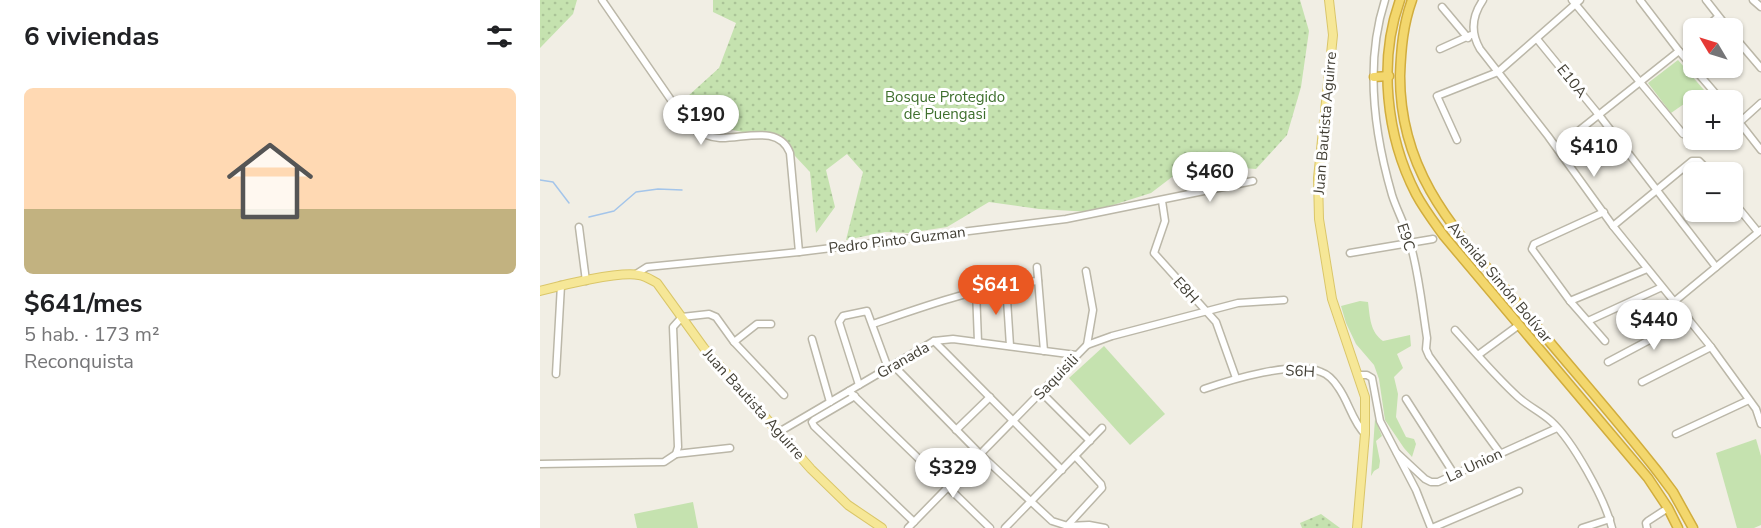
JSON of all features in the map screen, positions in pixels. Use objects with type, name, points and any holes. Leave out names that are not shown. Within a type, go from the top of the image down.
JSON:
[{"type":"highway","name":"Avenida Simón Bolívar","points":[[1401,0],[1388,54],[1390,108],[1396,144],[1415,193],[1444,236],[1648,478],[1678,528]]},
{"type":"highway","name":"Avenida Simón Bolívar","points":[[1412,0],[1402,34],[1401,104],[1407,138],[1428,189],[1459,234],[1658,472],[1673,492],[1693,528]]},
{"type":"highway","points":[[1374,77],[1389,76]]},
{"type":"main road","name":"Juan Bautista Aguirre","points":[[1329,0],[1333,35],[1318,178],[1319,219],[1332,299],[1344,338],[1360,375],[1366,407],[1357,528]]},
{"type":"main road","name":"Juan Bautista Aguirre","points":[[636,274],[657,283],[704,348],[779,432],[848,505],[871,526],[882,528]]},
{"type":"main road","name":"Pedro Pinto Guzman","points":[[540,291],[561,285],[636,274]]},
{"type":"street","points":[[602,0],[688,126],[698,133],[713,137],[768,135],[779,139],[787,147],[790,153],[799,252]]},
{"type":"street","name":"E9C","points":[[1385,0],[1379,18],[1375,44],[1374,77],[1378,131],[1398,214],[1410,242],[1428,338],[1426,349],[1500,453]]},
{"type":"street","points":[[1471,35],[1474,16],[1483,0]]},
{"type":"street","points":[[1640,0],[1712,90]]},
{"type":"street","points":[[1706,0],[1718,17]]},
{"type":"street","points":[[1753,0],[1761,7]]},
{"type":"street","points":[[1456,140],[1437,96],[1498,72],[1537,39],[1575,1],[1683,134]]},
{"type":"street","points":[[1442,7],[1471,35],[1613,226],[1711,347],[1756,409],[1761,424]]},
{"type":"street","points":[[1440,49],[1471,35]]},
{"type":"street","name":"E10A","points":[[1537,39],[1599,115],[1716,267]]},
{"type":"street","points":[[1743,47],[1761,68]]},
{"type":"street","points":[[1557,148],[1679,51]]},
{"type":"street","points":[[1743,119],[1761,103]]},
{"type":"street","points":[[1743,126],[1761,150]]},
{"type":"street","points":[[1613,226],[1683,168]]},
{"type":"street","name":"Pedro Pinto Guzman","points":[[636,274],[647,267],[799,252],[1066,219],[1253,181]]},
{"type":"street","name":"E8H","points":[[1162,201],[1165,221],[1154,253],[1216,322],[1236,378]]},
{"type":"street","points":[[1604,212],[1532,246],[1532,251],[1570,301],[1605,340]]},
{"type":"street","points":[[1675,301],[1760,231],[1743,212]]},
{"type":"street","points":[[579,227],[586,281]]},
{"type":"street","points":[[1350,253],[1433,239]]},
{"type":"street","points":[[1038,267],[1044,351]]},
{"type":"street","points":[[1570,301],[1647,269]]},
{"type":"street","points":[[1086,271],[1093,310],[1087,345]]},
{"type":"street","points":[[873,324],[976,290],[1038,281]]},
{"type":"street","points":[[1006,284],[1010,346]]},
{"type":"street","points":[[556,374],[561,285]]},
{"type":"street","points":[[1588,321],[1662,287]]},
{"type":"street","points":[[976,290],[978,342]]},
{"type":"street","name":"Saquisili","points":[[908,528],[1087,345],[1112,336],[1207,313],[1238,303],[1284,300]]},
{"type":"street","points":[[859,385],[838,322],[843,316],[867,311],[890,367],[1030,502],[1052,521],[1067,527],[1089,525],[1105,528]]},
{"type":"street","points":[[676,454],[678,447],[673,327],[682,317],[709,314],[716,317],[734,342],[784,395]]},
{"type":"street","points":[[1608,362],[1689,320]]},
{"type":"street","points":[[734,342],[757,324],[771,324]]},
{"type":"street","points":[[1478,355],[1519,325]]},
{"type":"street","points":[[1455,330],[1520,399],[1557,428],[1583,465],[1610,519],[1612,528]]},
{"type":"street","points":[[812,339],[830,402]]},
{"type":"street","name":"Granada","points":[[779,432],[934,341],[952,339],[1076,355]]},
{"type":"street","points":[[934,341],[1062,470]]},
{"type":"street","points":[[1642,382],[1711,347]]},
{"type":"street","name":"S6H","points":[[1204,389],[1236,378],[1281,369],[1320,371],[1338,387],[1365,434]]},
{"type":"street","points":[[1360,375],[1372,378],[1380,421],[1416,490],[1432,528],[1519,492]]},
{"type":"street","points":[[849,391],[990,528]]},
{"type":"street","points":[[1041,392],[1090,441]]},
{"type":"street","points":[[855,396],[812,422],[914,522]]},
{"type":"street","points":[[956,430],[990,397]]},
{"type":"street","points":[[1406,399],[1454,474]]},
{"type":"street","points":[[1676,434],[1749,400]]},
{"type":"street","points":[[1005,528],[1102,428]]},
{"type":"street","name":"La Union","points":[[1397,453],[1431,482],[1438,482],[1557,428]]},
{"type":"street","points":[[540,464],[664,462],[676,454],[730,448]]},
{"type":"street","points":[[1067,527],[1102,488],[1076,456]]},
{"type":"street","points":[[1647,528],[1648,521],[1668,508]]},
{"type":"street","points":[[1582,528],[1610,519]]},
{"type":"green space","points":[[540,0],[577,0],[573,14],[540,48]]},
{"type":"green space","name":"Bosque Protegido de Puengasi","points":[[713,0],[1300,0],[1309,31],[1301,87],[1287,135],[1256,169],[1189,164],[1151,193],[1091,212],[1039,209],[989,202],[947,227],[908,233],[885,232],[846,240],[863,172],[847,154],[826,170],[835,207],[816,233],[810,172],[780,140],[709,125],[688,96],[719,68],[736,23],[713,12]]},
{"type":"green space","points":[[1678,60],[1683,66],[1683,78],[1694,78],[1704,90],[1683,90],[1683,105],[1671,113],[1648,83]]},
{"type":"green space","points":[[1360,301],[1368,302],[1373,329],[1383,341],[1410,335],[1411,346],[1397,354],[1403,368],[1394,377],[1398,394],[1396,417],[1406,437],[1414,439],[1416,444],[1412,457],[1385,420],[1379,379],[1374,365],[1356,344],[1346,323],[1341,306]]},
{"type":"green space","points":[[1104,346],[1165,414],[1130,445],[1069,378]]},
{"type":"green space","points":[[1375,419],[1382,436],[1376,441],[1379,468],[1371,476]]},
{"type":"green space","points":[[1756,439],[1761,456],[1761,525],[1754,528],[1737,528],[1716,453]]},
{"type":"green space","points":[[693,502],[698,528],[637,528],[634,514]]},
{"type":"green space","points":[[1321,514],[1340,528],[1302,528],[1300,523]]},
{"type":"waterway","points":[[540,180],[553,182],[569,203]]},
{"type":"waterway","points":[[589,217],[614,211],[636,192],[658,189],[682,190]]}]
